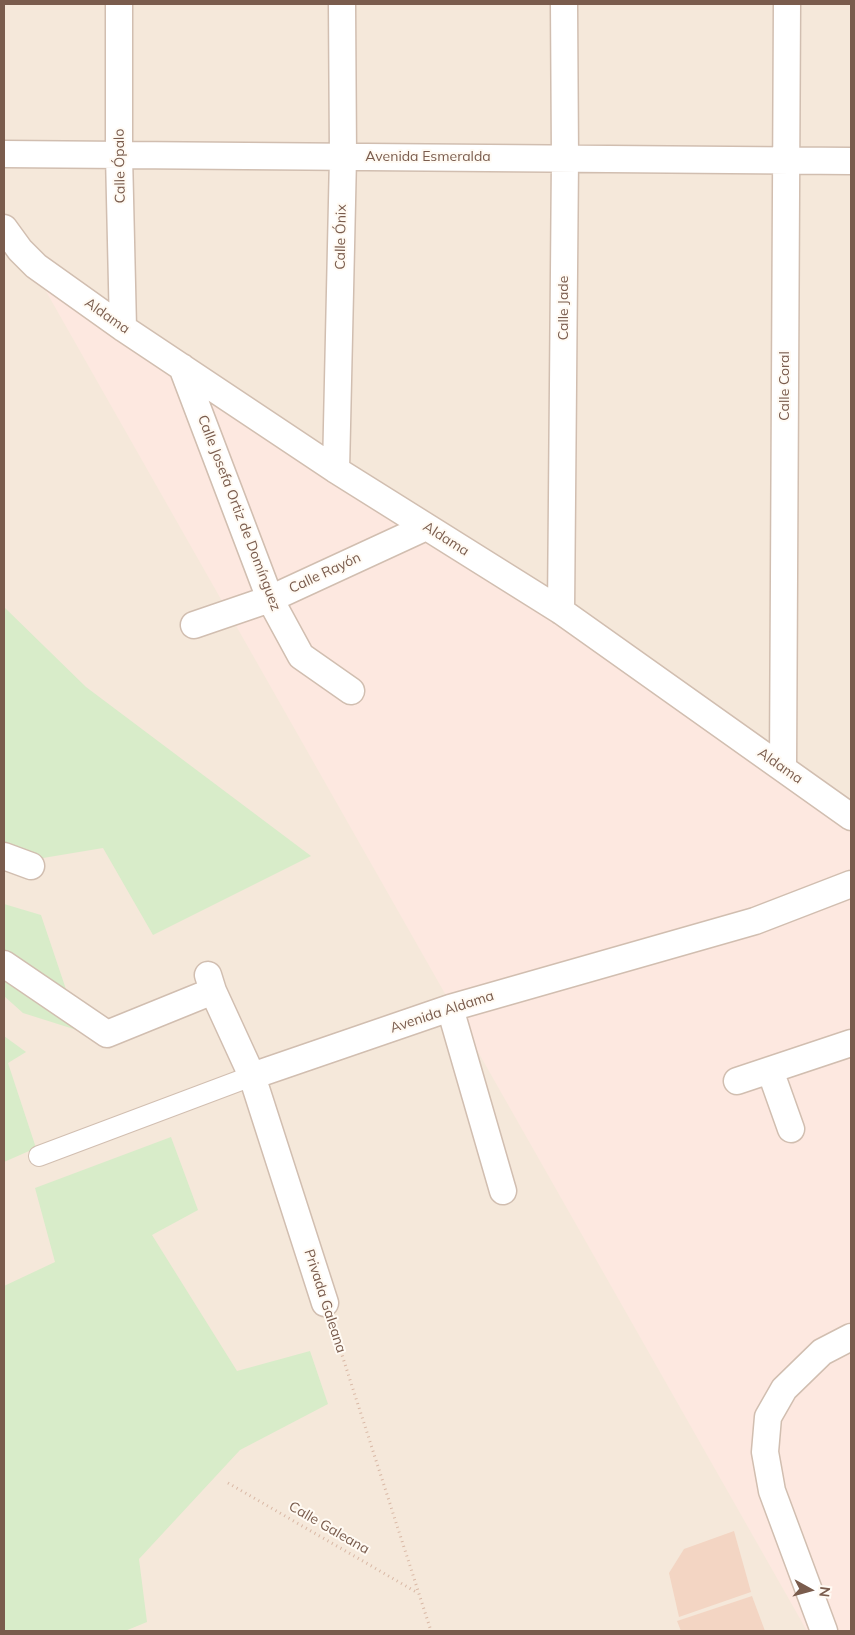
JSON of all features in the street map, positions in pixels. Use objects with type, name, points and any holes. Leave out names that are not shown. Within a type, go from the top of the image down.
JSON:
[{"type":"street","name":"Calle Ópalo","points":[[118,4],[123,328]]},
{"type":"street","name":"Calle Ónix","points":[[336,470],[343,156],[342,4]]},
{"type":"street","name":"Calle Jade","points":[[561,611],[565,158],[564,4]]},
{"type":"street","name":"Calle Coral","points":[[783,768],[787,4]]},
{"type":"street","name":"Avenida Esmeralda","points":[[4,154],[851,161]]},
{"type":"street","name":"Aldama","points":[[4,228],[20,250],[36,266],[123,328],[336,470],[561,611],[851,817]]},
{"type":"street","name":"Calle Josefa Ortiz de Domínguez","points":[[182,366],[270,599],[301,656],[351,691]]},
{"type":"street","name":"Calle Rayón","points":[[194,625],[270,599],[426,527]]},
{"type":"street","points":[[4,856],[31,866]]},
{"type":"street","name":"Avenida Aldama","points":[[39,1156],[252,1076],[450,1008],[755,921],[851,884]]},
{"type":"street","name":"Privada Galeana","points":[[4,964],[107,1034],[210,983],[252,1076],[325,1303]]},
{"type":"street","points":[[450,1008],[503,1190]]},
{"type":"street","points":[[737,1081],[851,1046]]},
{"type":"street","points":[[770,1070],[791,1129]]},
{"type":"street","points":[[824,1631],[772,1491],[765,1452],[768,1417],[784,1389],[822,1352],[851,1337]]},
{"type":"path","name":"Privada Galeana","points":[[325,1303],[431,1631]]},
{"type":"path","name":"Calle Galeana","points":[[228,1483],[419,1593]]},
{"type":"shaded area","points":[[4,4],[851,4],[851,1631],[4,1631]]},
{"type":"shaded area","points":[[18,242],[851,812],[851,1631],[807,1631]]},
{"type":"green space","points":[[4,607],[86,687],[311,856],[153,935],[103,848],[31,860],[4,852]]},
{"type":"green space","points":[[4,904],[41,915],[80,1031],[23,1013],[4,996]]},
{"type":"green space","points":[[4,1036],[26,1052],[8,1063],[36,1148],[4,1162]]},
{"type":"green space","points":[[171,1137],[198,1210],[152,1235],[237,1371],[310,1351],[328,1404],[240,1450],[139,1559],[147,1622],[125,1631],[4,1631],[4,1286],[55,1262],[35,1188]]},
{"type":"building","points":[[734,1531],[751,1592],[679,1617],[669,1573],[684,1549]]},
{"type":"building","points":[[752,1596],[765,1631],[681,1631],[677,1621]]}]
